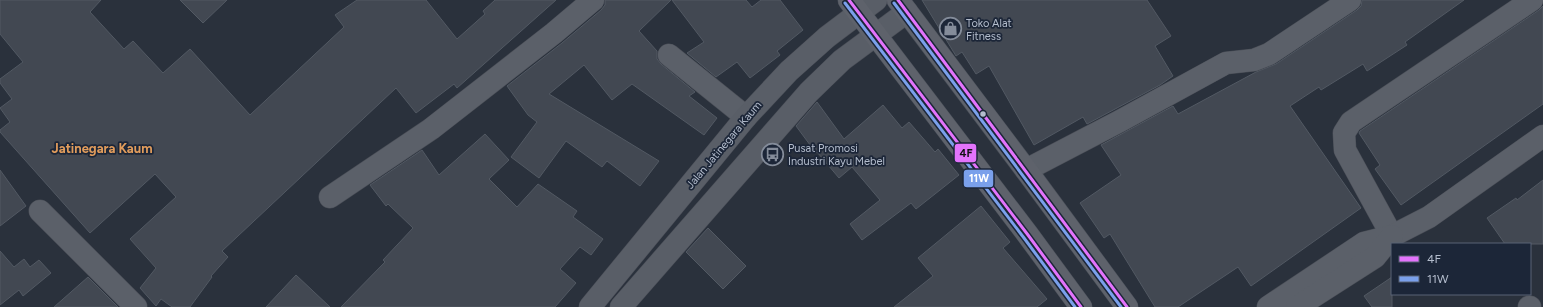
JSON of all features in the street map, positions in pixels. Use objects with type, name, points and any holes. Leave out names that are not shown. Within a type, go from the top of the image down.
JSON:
[{"type":"main road","points":[[861,4],[876,34],[1081,307]]},
{"type":"main road","points":[[902,6],[1127,307]]},
{"type":"street","points":[[330,197],[431,129],[554,33],[593,0]]},
{"type":"street","points":[[1026,170],[1226,63],[1254,60],[1269,54],[1350,0]]},
{"type":"street","points":[[1392,236],[1345,150],[1344,133],[1351,122],[1532,0]]},
{"type":"street","name":"Jalan Jatinegara Kaum","points":[[590,307],[746,117],[789,71],[861,4]]},
{"type":"street","points":[[621,307],[809,92],[842,60],[876,34],[902,6]]},
{"type":"street","points":[[668,56],[746,117]]},
{"type":"street","points":[[1268,307],[1364,243],[1392,236],[1429,217],[1543,136]]},
{"type":"street","points":[[40,211],[136,307]]},
{"type":"street","points":[[1297,307],[1376,257],[1392,236]]},
{"type":"building","points":[[0,0],[101,0],[90,12],[124,49],[133,41],[163,73],[190,49],[250,115],[344,27],[335,15],[357,0],[426,0],[457,39],[485,14],[483,11],[495,0],[556,0],[457,88],[454,84],[416,113],[396,88],[222,251],[228,257],[211,276],[212,277],[190,307],[172,307],[161,299],[156,306],[140,288],[156,268],[130,239],[176,197],[155,174],[90,233],[0,132],[0,130],[10,122],[0,108],[12,99],[0,83],[0,79],[23,62],[0,34]]},
{"type":"building","points":[[180,0],[227,0],[203,23]]},
{"type":"building","points":[[605,0],[671,0],[639,31],[657,51],[657,59],[661,64],[695,92],[689,96],[717,118],[704,135],[632,84],[612,100],[584,65],[549,94],[659,161],[640,186],[607,161],[602,167],[566,141],[539,178],[511,157],[537,122],[528,115],[507,86],[601,10],[605,5]]},
{"type":"building","points":[[672,0],[746,0],[752,7],[761,0],[780,0],[803,30],[777,51],[780,55],[750,78],[737,62],[716,77],[687,53],[704,42]]},
{"type":"building","points":[[922,0],[1147,0],[1171,36],[1155,46],[1173,76],[1160,85],[1087,124],[1083,117],[1034,145],[989,66],[976,74],[962,52],[956,56]]},
{"type":"building","points":[[1362,0],[1464,0],[1405,42],[1407,45],[1367,71],[1363,64],[1321,90],[1319,87],[1290,106],[1361,208],[1251,286],[1238,267],[1178,307],[1155,307],[1110,234],[1104,238],[1080,203],[1121,175],[1101,145],[1173,106],[1178,114],[1256,72],[1276,64],[1357,10],[1361,6]]},
{"type":"building","points":[[1543,6],[1543,104],[1401,205],[1375,169],[1380,165],[1359,133],[1360,131]]},
{"type":"building","points":[[817,102],[844,139],[883,105],[902,128],[909,122],[935,152],[938,149],[959,175],[916,209],[911,203],[862,240],[850,224],[880,200],[852,167],[839,178],[817,152],[816,153],[796,126]]},
{"type":"building","points":[[485,134],[509,160],[489,179],[517,207],[538,184],[577,211],[573,217],[603,239],[591,255],[580,247],[560,269],[576,283],[555,307],[341,307],[385,262],[383,260],[413,228],[388,204],[386,206],[370,185],[422,150],[439,175]]},
{"type":"building","points":[[0,170],[26,206],[0,226]]},
{"type":"building","points":[[1543,180],[1543,244],[1504,243],[1487,218],[1516,198],[1517,200]]},
{"type":"building","points":[[981,206],[1010,242],[1003,248],[1047,299],[1037,307],[894,307],[933,276],[918,258]]},
{"type":"building","points":[[708,228],[746,266],[723,289],[686,252]]},
{"type":"building","points":[[0,251],[14,267],[24,259],[30,267],[39,260],[51,273],[23,296],[19,290],[0,305]]},
{"type":"building","points":[[296,275],[330,307],[266,307]]},
{"type":"building","points":[[88,277],[118,307],[54,307]]},
{"type":"building","points":[[1391,278],[1392,307],[1372,307],[1364,296]]},
{"type":"transit line","name":"4F","points":[[849,0],[1081,307]]},
{"type":"transit line","name":"4F","points":[[898,0],[1127,307]]},
{"type":"transit line","name":"11W","points":[[845,3],[1075,307]]},
{"type":"transit line","name":"11W","points":[[894,3],[1121,307]]},
{"type":"place","name":"Toko Alat Fitness","points":[[951,29]]},
{"type":"place","name":"Pusat Promosi Industri Kayu Mebel","points":[[772,154]]},
{"type":"district","name":"Jatinegara Kaum","points":[[102,148]]}]
